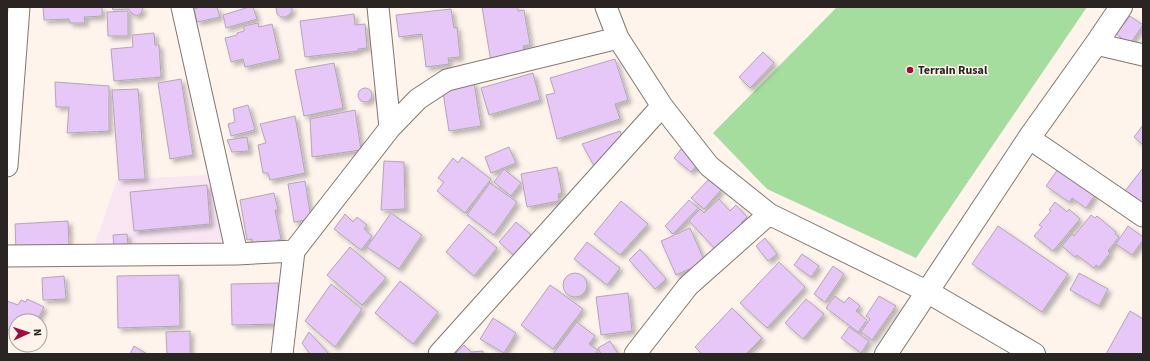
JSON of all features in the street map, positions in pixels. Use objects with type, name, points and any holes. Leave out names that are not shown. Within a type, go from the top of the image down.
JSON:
[{"type":"street","points":[[7,166],[19,7]]},
{"type":"street","points":[[182,7],[237,254]]},
{"type":"street","points":[[378,7],[390,128]]},
{"type":"street","points":[[606,7],[618,38],[662,106],[709,166],[770,214],[928,292],[1034,354]]},
{"type":"street","points":[[886,354],[1029,138],[1121,7]]},
{"type":"street","points":[[282,354],[294,251],[390,128],[418,99],[447,80],[618,38]]},
{"type":"street","points":[[1096,44],[1143,55]]},
{"type":"street","points":[[440,354],[662,106]]},
{"type":"street","points":[[1029,138],[1143,216]]},
{"type":"street","points":[[635,354],[688,286],[770,214]]},
{"type":"street","points":[[7,256],[237,254],[294,251]]},
{"type":"shaded area","points":[[207,175],[225,247],[93,249],[117,180]]},
{"type":"green space","name":"Terrain Rusal","points":[[837,7],[1087,7],[916,258],[767,189],[713,133]]},
{"type":"building","points":[[43,7],[102,7],[102,16],[84,17],[85,23],[70,23],[69,19],[44,20]]},
{"type":"building","points":[[112,7],[142,7],[143,9],[137,16],[131,13],[129,9],[113,10]]},
{"type":"building","points":[[201,7],[217,7],[220,17],[197,22],[194,9]]},
{"type":"building","points":[[253,7],[257,19],[226,28],[223,15]]},
{"type":"building","points":[[276,7],[292,7],[292,11],[289,15],[281,17],[277,14]]},
{"type":"building","points":[[482,7],[518,7],[518,11],[524,10],[530,45],[523,46],[525,57],[491,62]]},
{"type":"building","points":[[451,9],[454,28],[457,27],[460,57],[448,58],[449,64],[426,67],[422,34],[399,37],[396,15]]},
{"type":"building","points":[[128,11],[128,36],[108,36],[107,12]]},
{"type":"building","points":[[354,14],[355,25],[365,24],[367,48],[358,49],[358,51],[305,57],[300,21]]},
{"type":"building","points":[[1130,16],[1143,25],[1130,44],[1116,34]]},
{"type":"building","points":[[258,23],[259,27],[272,24],[280,59],[245,67],[243,59],[231,62],[225,38],[237,35],[237,33],[244,31],[244,26]]},
{"type":"building","points":[[154,33],[155,45],[159,45],[161,77],[114,81],[111,49],[133,47],[132,35]]},
{"type":"building","points":[[763,52],[774,63],[750,88],[739,77]]},
{"type":"building","points":[[615,59],[628,100],[615,104],[620,119],[557,139],[546,95],[555,93],[550,78]]},
{"type":"building","points":[[334,63],[343,108],[304,116],[295,70]]},
{"type":"building","points":[[533,73],[540,100],[489,115],[481,88]]},
{"type":"building","points":[[181,79],[193,155],[170,159],[158,83]]},
{"type":"building","points":[[55,82],[109,86],[109,131],[67,133],[69,107],[56,107]]},
{"type":"building","points":[[474,82],[481,126],[449,131],[442,86]]},
{"type":"building","points":[[365,88],[370,90],[372,95],[370,100],[365,102],[360,100],[358,95],[360,90]]},
{"type":"building","points":[[138,89],[145,179],[119,180],[112,90]]},
{"type":"building","points":[[248,105],[255,130],[231,136],[228,124],[235,122],[233,109]]},
{"type":"building","points":[[355,110],[361,150],[312,157],[310,119]]},
{"type":"building","points":[[295,116],[305,173],[270,180],[268,173],[263,173],[258,145],[266,143],[260,124]]},
{"type":"building","points":[[1143,125],[1143,145],[1134,137]]},
{"type":"building","points":[[620,131],[623,140],[594,166],[582,144]]},
{"type":"building","points":[[247,137],[249,151],[232,152],[227,140]]},
{"type":"building","points":[[509,147],[516,163],[491,173],[485,157]]},
{"type":"building","points":[[681,149],[692,158],[697,165],[691,172],[674,158]]},
{"type":"building","points":[[462,157],[491,179],[465,213],[437,191],[444,182],[438,178],[453,158],[458,163]]},
{"type":"building","points":[[384,161],[404,162],[405,209],[381,210]]},
{"type":"building","points":[[557,167],[562,193],[558,194],[559,201],[527,207],[521,174]]},
{"type":"building","points":[[1143,168],[1143,200],[1140,204],[1125,191]]},
{"type":"building","points":[[504,169],[521,183],[511,196],[494,182]]},
{"type":"building","points":[[1058,169],[1095,195],[1086,208],[1072,198],[1069,202],[1046,186]]},
{"type":"building","points":[[709,179],[721,190],[704,209],[691,198]]},
{"type":"building","points":[[305,181],[311,219],[294,222],[288,184]]},
{"type":"building","points":[[490,183],[517,202],[494,235],[467,215]]},
{"type":"building","points":[[207,185],[210,224],[134,231],[130,192]]},
{"type":"building","points":[[274,193],[278,210],[275,210],[281,239],[278,240],[278,244],[253,244],[252,239],[247,240],[240,200]]},
{"type":"building","points":[[719,199],[730,211],[736,205],[747,217],[741,223],[743,225],[716,250],[689,221],[700,209],[704,213]]},
{"type":"building","points":[[689,200],[698,208],[673,234],[665,226]]},
{"type":"building","points":[[621,201],[648,224],[620,255],[594,234]]},
{"type":"building","points":[[1055,202],[1067,212],[1069,209],[1080,219],[1053,251],[1034,236],[1042,227],[1039,225],[1051,211],[1049,210]]},
{"type":"building","points":[[391,213],[422,235],[399,269],[367,247]]},
{"type":"building","points":[[345,214],[353,222],[357,217],[367,225],[364,229],[372,236],[361,250],[334,229]]},
{"type":"building","points":[[1091,215],[1095,218],[1097,216],[1116,232],[1115,234],[1119,237],[1108,251],[1110,253],[1099,267],[1096,265],[1094,268],[1077,255],[1075,257],[1062,246],[1072,234],[1074,236]]},
{"type":"building","points":[[68,221],[69,248],[16,250],[15,224]]},
{"type":"building","points":[[516,222],[537,240],[520,261],[499,242]]},
{"type":"building","points":[[469,224],[497,248],[474,276],[446,252]]},
{"type":"building","points":[[998,226],[1068,274],[1042,312],[972,264]]},
{"type":"building","points":[[1128,226],[1143,237],[1143,240],[1132,255],[1116,244]]},
{"type":"building","points":[[690,228],[705,262],[676,275],[661,241]]},
{"type":"building","points":[[127,234],[128,246],[114,247],[113,235]]},
{"type":"building","points":[[765,238],[777,254],[768,261],[756,246]]},
{"type":"building","points":[[587,242],[620,268],[607,285],[574,259]]},
{"type":"building","points":[[350,247],[386,278],[362,305],[327,275]]},
{"type":"building","points":[[640,249],[666,279],[655,289],[629,260]]},
{"type":"building","points":[[802,254],[819,266],[811,277],[794,265]]},
{"type":"building","points":[[779,262],[805,287],[767,328],[740,303]]},
{"type":"building","points":[[833,266],[844,274],[825,302],[814,294]]},
{"type":"building","points":[[570,273],[580,273],[587,280],[587,290],[580,297],[570,297],[563,290],[563,280]]},
{"type":"building","points":[[1079,273],[1108,289],[1099,306],[1070,290]]},
{"type":"building","points":[[179,275],[180,326],[118,328],[117,276]]},
{"type":"building","points":[[64,276],[66,299],[43,300],[42,278]]},
{"type":"building","points":[[400,281],[438,312],[413,344],[375,313]]},
{"type":"building","points":[[278,283],[280,324],[232,325],[231,284]]},
{"type":"building","points":[[331,284],[362,309],[335,347],[305,321]]},
{"type":"building","points":[[550,285],[583,309],[553,349],[521,325]]},
{"type":"building","points":[[628,293],[632,331],[601,335],[596,297]]},
{"type":"building","points":[[835,296],[844,303],[849,297],[860,306],[856,311],[867,320],[858,332],[826,308]]},
{"type":"building","points":[[879,296],[896,306],[872,340],[861,332],[870,319],[866,316]]},
{"type":"building","points":[[27,299],[44,307],[41,313],[8,313],[7,329],[7,301],[18,305],[21,300],[26,302]]},
{"type":"building","points":[[806,299],[824,314],[803,339],[785,323]]},
{"type":"building","points":[[732,308],[762,338],[746,354],[702,354],[695,347]]},
{"type":"building","points":[[1130,311],[1143,319],[1143,354],[1106,354]]},
{"type":"building","points":[[493,318],[516,333],[504,353],[480,339]]},
{"type":"building","points":[[577,322],[595,336],[589,344],[598,350],[595,354],[553,354]]},
{"type":"building","points":[[849,327],[869,341],[861,353],[841,338]]},
{"type":"building","points":[[190,331],[190,354],[167,354],[166,332]]},
{"type":"building","points":[[309,332],[329,354],[310,354],[302,343]]},
{"type":"building","points":[[610,341],[618,354],[601,354],[598,348]]},
{"type":"building","points":[[464,345],[471,352],[483,351],[483,354],[455,354]]},
{"type":"building","points":[[134,346],[147,354],[130,354]]},
{"type":"place","name":"Terrain Rusal","points":[[910,70]]}]
